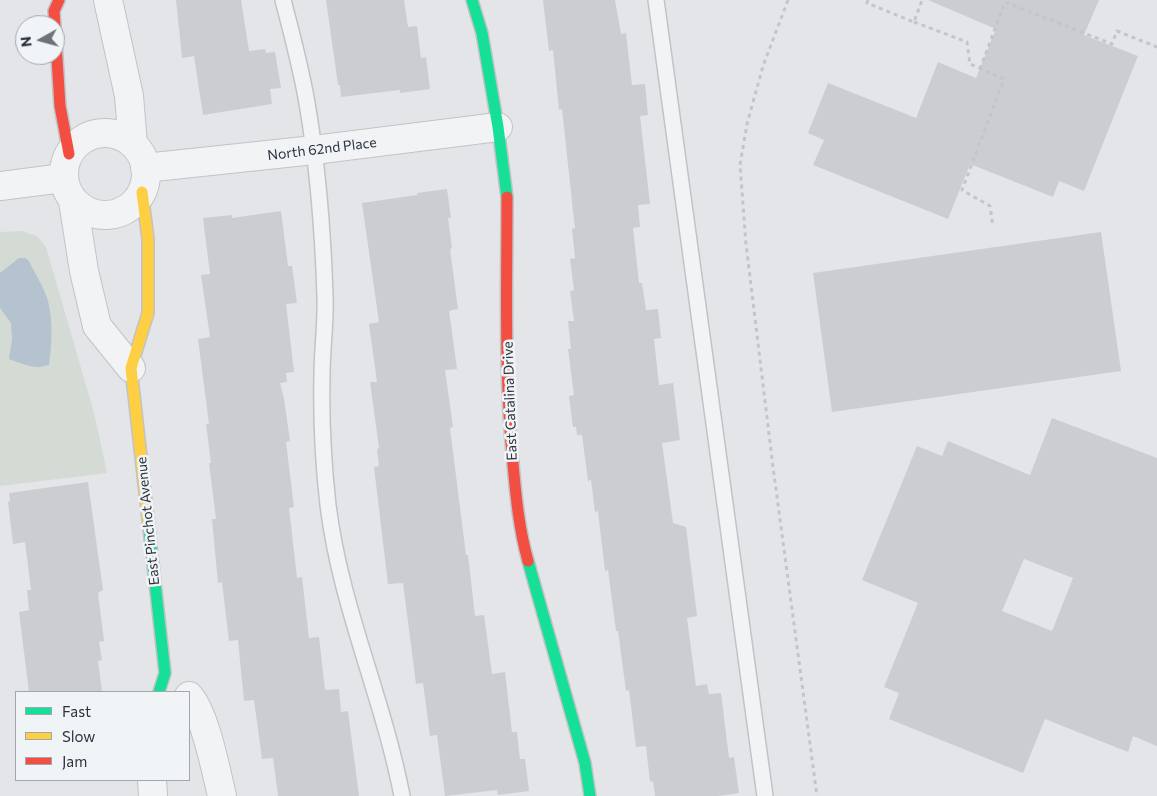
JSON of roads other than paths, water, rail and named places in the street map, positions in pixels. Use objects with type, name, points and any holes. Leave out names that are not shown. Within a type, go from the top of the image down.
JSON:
[{"type":"street","points":[[59,0],[54,11],[60,106],[68,178],[84,271],[97,326],[131,368]]},
{"type":"street","points":[[108,0],[129,96],[133,144]]},
{"type":"street","name":"East Catalina Drive","points":[[472,0],[482,33],[507,195],[508,413],[522,540],[585,763],[590,796]]},
{"type":"street","name":"North 62nd Place","points":[[144,180],[314,150],[498,127]]},
{"type":"street","points":[[98,133],[111,133],[123,137],[133,144],[143,160],[144,180],[134,203],[123,211],[110,215],[96,215],[84,210],[68,178],[76,144],[86,137],[98,133]]},
{"type":"street","points":[[0,186],[68,178]]},
{"type":"street","name":"East Pinchot Avenue","points":[[144,180],[148,239],[148,314],[131,368],[162,683],[182,691]]},
{"type":"street","points":[[190,697],[195,703],[213,754],[222,796]]},
{"type":"street","points":[[152,781],[153,796]]},
{"type":"lane","points":[[283,0],[307,101],[322,231],[324,290],[322,434],[329,505],[336,551],[352,619],[376,690],[395,758],[402,796]]},
{"type":"lane","points":[[656,0],[765,796]]},
{"type":"water","points":[[19,258],[25,258],[29,261],[48,301],[51,325],[49,365],[29,366],[9,359],[12,339],[11,323],[0,308],[0,273]]}]
